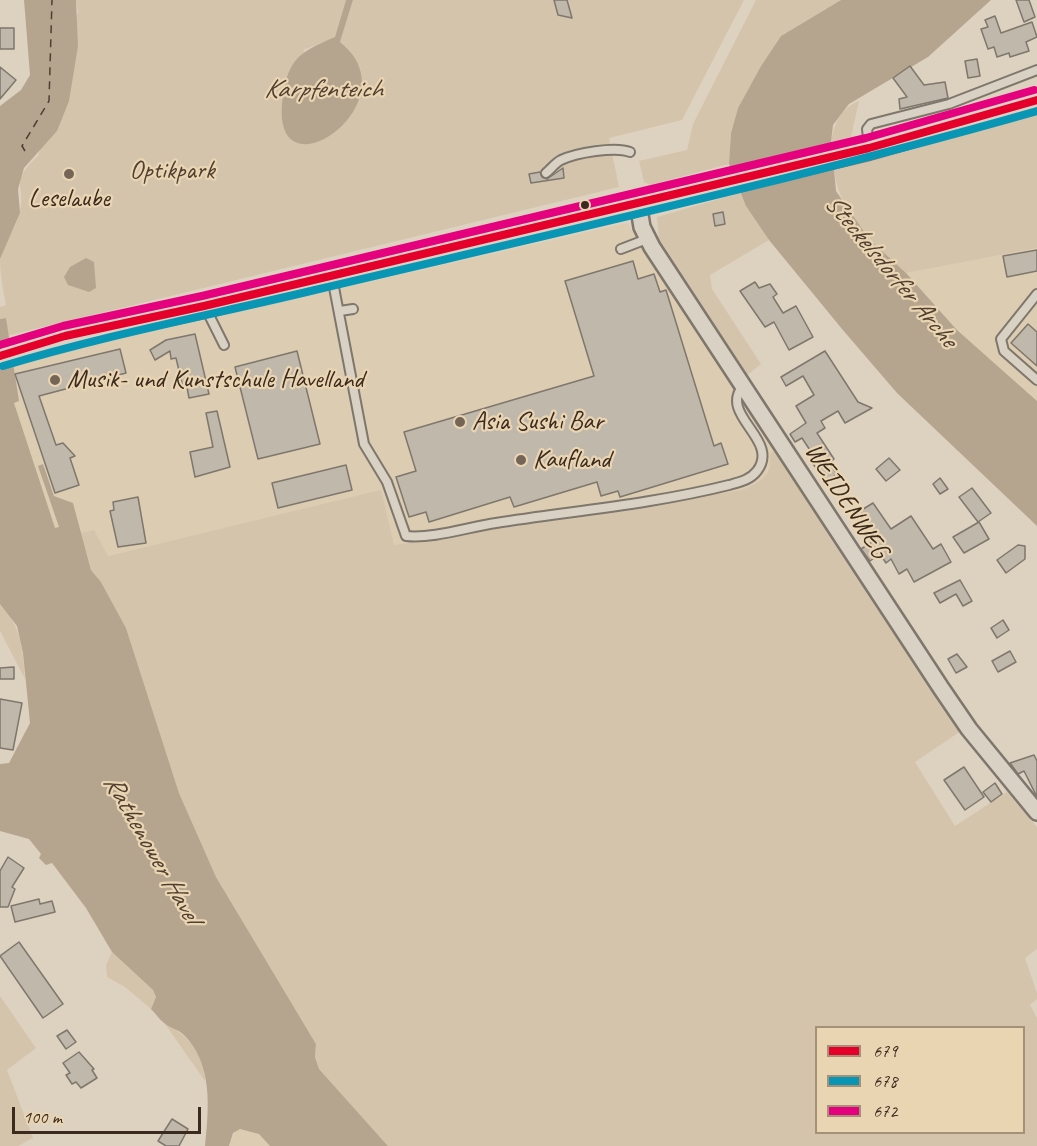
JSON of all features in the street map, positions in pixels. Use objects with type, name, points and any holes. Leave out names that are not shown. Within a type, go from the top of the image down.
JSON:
[{"type":"main road","points":[[0,356],[24,348],[860,150],[1037,100]]},
{"type":"street","name":"WEIDENWEG","points":[[638,203],[647,239],[940,688],[969,729],[1037,813]]},
{"type":"lane","points":[[860,150],[871,124],[949,104],[1037,70]]},
{"type":"lane","points":[[546,173],[560,160],[611,149],[630,152]]},
{"type":"lane","points":[[621,249],[647,239]]},
{"type":"lane","points":[[332,276],[364,444],[387,482],[406,536],[621,504],[729,485],[750,478],[759,467],[762,454],[758,441],[735,402],[736,394],[743,386]]},
{"type":"lane","points":[[1037,294],[1001,339],[1004,351],[1037,380]]},
{"type":"lane","points":[[204,306],[224,345]]},
{"type":"lane","points":[[340,311],[353,309]]},
{"type":"shaded area","points":[[627,223],[777,449],[762,482],[742,490],[393,545],[381,491],[107,556],[94,530],[81,533],[73,503],[54,496],[43,465],[39,466],[59,527],[55,529],[17,415],[14,402],[18,401],[12,367],[54,354]]},
{"type":"shaded area","points":[[1037,248],[1037,401],[957,330],[906,273]]},
{"type":"shaded area","points":[[236,1129],[259,1134],[270,1146],[229,1146]]},
{"type":"green space","name":"Optikpark","points":[[76,0],[346,0],[335,38],[303,50],[359,100],[360,83],[355,60],[340,42],[353,0],[744,0],[682,120],[609,138],[619,187],[6,336],[6,318],[0,319],[0,307],[6,305],[0,258],[19,215],[20,185],[23,173],[38,156],[78,12]]},
{"type":"green space","points":[[756,0],[841,0],[781,36],[738,108],[731,133],[729,164],[650,185],[644,182],[639,161],[687,150],[693,124]]},
{"type":"green space","points":[[859,101],[851,137],[831,142],[839,117],[847,108]]},
{"type":"green space","points":[[1037,114],[1037,248],[906,273],[860,228],[843,201],[834,170]]},
{"type":"green space","points":[[740,193],[769,240],[710,275],[712,289],[761,364],[744,378],[659,241],[657,217]]},
{"type":"green space","points":[[777,449],[964,729],[915,762],[955,826],[1007,792],[1037,827],[1037,949],[1025,958],[1037,993],[1037,999],[1030,1005],[1037,1018],[1037,1146],[388,1146],[319,1069],[315,1057],[316,1044],[216,877],[179,793],[126,628],[101,582],[91,570],[81,533],[94,530],[108,556],[381,490],[394,545],[742,490],[764,477],[770,462],[770,454]]},
{"type":"green space","points":[[0,604],[7,612],[20,639],[25,679],[0,631]]},
{"type":"green space","points":[[112,952],[153,990],[156,997],[151,1009],[125,987],[107,977],[106,965]]},
{"type":"green space","points":[[0,996],[36,1048],[7,1070],[33,1138],[18,1146],[0,1146]]},
{"type":"green space","points":[[165,1024],[181,1033],[194,1046],[202,1063],[205,1081]]},
{"type":"water","points":[[24,0],[76,0],[78,46],[69,101],[57,131],[24,168],[18,189],[20,213],[0,259],[0,106],[21,90],[30,75]]},
{"type":"water","name":"Karpfenteich","points":[[346,0],[353,0],[340,42],[359,67],[361,92],[350,116],[333,134],[312,143],[294,141],[283,125],[284,90],[290,69],[295,61],[308,50],[335,37]]},
{"type":"water","name":"Steckelsdorfer Arche","points":[[841,0],[991,0],[928,57],[849,104],[833,125],[831,142],[836,191],[869,239],[906,273],[957,330],[1037,401],[1037,526],[897,393],[842,329],[769,240],[746,206],[729,164],[731,133],[738,108],[781,36]]},
{"type":"water","points":[[86,258],[94,262],[96,288],[89,292],[68,285],[64,277],[70,267]]},
{"type":"water","name":"Rathenower Havel","points":[[6,318],[19,401],[14,403],[55,528],[59,527],[38,466],[43,464],[54,496],[73,503],[91,570],[101,582],[126,628],[179,793],[216,877],[316,1044],[315,1057],[319,1069],[388,1146],[270,1146],[259,1134],[240,1129],[233,1133],[229,1146],[205,1146],[207,1087],[200,1059],[193,1047],[184,1035],[164,1023],[151,1009],[156,997],[153,990],[112,952],[86,908],[52,863],[46,865],[39,858],[41,854],[29,839],[0,831],[0,764],[9,763],[30,723],[23,653],[17,626],[0,604],[0,319]]},
{"type":"pier","points":[[834,143],[837,168],[737,192],[727,169]]},
{"type":"building","points":[[554,0],[567,0],[572,18],[558,15]]},
{"type":"building","points":[[1016,0],[1029,0],[1035,17],[1024,22]]},
{"type":"building","points":[[995,16],[1001,33],[1032,22],[1037,37],[1026,42],[1029,51],[1010,57],[1009,53],[997,57],[994,47],[988,49],[981,29],[988,27],[985,20]]},
{"type":"building","points":[[0,28],[14,28],[14,49],[0,49]]},
{"type":"building","points":[[977,59],[980,76],[968,78],[965,61]]},
{"type":"building","points":[[910,66],[924,85],[945,82],[948,98],[900,109],[899,99],[907,97],[893,78]]},
{"type":"building","points":[[0,67],[16,80],[0,99]]},
{"type":"building","points":[[563,168],[564,178],[531,183],[529,174],[540,172],[542,177],[547,179]]},
{"type":"building","points":[[723,212],[725,224],[715,226],[713,214]]},
{"type":"building","points":[[1037,250],[1037,271],[1007,277],[1003,256]]},
{"type":"building","points":[[633,261],[638,279],[654,274],[660,292],[666,290],[714,446],[721,443],[728,464],[620,497],[618,491],[601,496],[597,482],[514,507],[510,497],[429,522],[426,512],[409,517],[396,477],[416,471],[404,432],[594,376],[565,281]]},
{"type":"building","points":[[755,282],[759,288],[770,284],[777,294],[773,297],[783,313],[796,306],[813,337],[789,350],[774,322],[765,327],[740,291]]},
{"type":"building","points":[[1028,324],[1037,332],[1037,366],[1011,343]]},
{"type":"building","points":[[195,334],[209,394],[189,398],[187,387],[183,388],[176,358],[171,359],[170,351],[155,360],[150,350],[166,340]]},
{"type":"building","points":[[120,349],[126,373],[39,396],[56,445],[63,443],[75,456],[70,458],[79,485],[55,493],[15,374]]},
{"type":"building","points":[[297,351],[320,444],[258,459],[235,367]]},
{"type":"building","points":[[825,351],[858,402],[872,408],[845,423],[838,411],[821,421],[825,428],[817,433],[834,459],[829,463],[837,474],[826,482],[811,461],[815,458],[802,438],[795,442],[790,434],[806,423],[796,406],[814,395],[803,376],[786,386],[781,377]]},
{"type":"building","points":[[217,411],[230,467],[195,477],[190,452],[213,447],[206,413]]},
{"type":"building","points":[[889,458],[900,470],[886,481],[876,469]]},
{"type":"building","points":[[346,465],[352,490],[278,508],[272,483]]},
{"type":"building","points":[[940,478],[948,489],[940,494],[933,484]]},
{"type":"building","points":[[972,488],[991,513],[978,522],[959,497]]},
{"type":"building","points":[[138,497],[146,543],[118,547],[110,511],[114,510],[113,502]]},
{"type":"building","points":[[873,503],[891,529],[911,516],[933,549],[941,544],[951,562],[914,582],[907,569],[899,574],[891,559],[886,563],[880,554],[870,561],[861,549],[872,542],[863,529],[870,525],[860,511]]},
{"type":"building","points":[[979,522],[989,539],[964,553],[953,537]]},
{"type":"building","points":[[1018,545],[1025,546],[1025,559],[1006,573],[997,560]]},
{"type":"building","points":[[960,580],[972,601],[963,606],[956,594],[940,603],[934,593]]},
{"type":"building","points":[[1003,620],[1009,630],[997,638],[991,628]]},
{"type":"building","points":[[1010,651],[1016,662],[998,672],[992,661]]},
{"type":"building","points":[[957,654],[967,667],[956,673],[948,659]]},
{"type":"building","points":[[14,667],[14,679],[0,679],[0,668]]},
{"type":"building","points":[[0,699],[22,703],[13,750],[0,748]]},
{"type":"building","points":[[1034,755],[1037,761],[1037,797],[1024,771],[1018,774],[1010,763]]},
{"type":"building","points":[[964,767],[984,797],[965,810],[944,780]]},
{"type":"building","points":[[995,783],[1002,794],[991,802],[983,792]]},
{"type":"building","points":[[8,857],[24,868],[12,887],[15,889],[8,907],[0,907],[0,871]]},
{"type":"building","points":[[39,899],[40,904],[52,901],[55,912],[15,922],[11,906]]},
{"type":"building","points":[[19,942],[63,1004],[43,1018],[0,956]]},
{"type":"building","points":[[67,1030],[76,1042],[66,1049],[57,1036]]},
{"type":"building","points":[[79,1052],[94,1069],[92,1070],[97,1078],[81,1088],[76,1082],[72,1084],[66,1075],[70,1073],[63,1063]]},
{"type":"building","points":[[172,1119],[188,1129],[179,1146],[166,1146],[158,1141]]},
{"type":"ferry route","points":[[25,151],[22,146],[49,101],[52,0]]},
{"type":"transit line","name":"672","points":[[0,345],[63,326],[202,296],[866,138],[1034,90]]},
{"type":"transit line","name":"679","points":[[0,356],[65,336],[204,306],[869,148],[1037,100]]},
{"type":"transit line","name":"678","points":[[3,366],[119,335],[677,205],[857,160],[1037,111]]},
{"type":"place","name":"Leselaube","points":[[69,174]]},
{"type":"place","name":"Musik- und Kunstschule Havelland","points":[[55,380]]},
{"type":"place","name":"Asia Sushi Bar","points":[[460,422]]},
{"type":"place","name":"Kaufland","points":[[521,460]]}]
